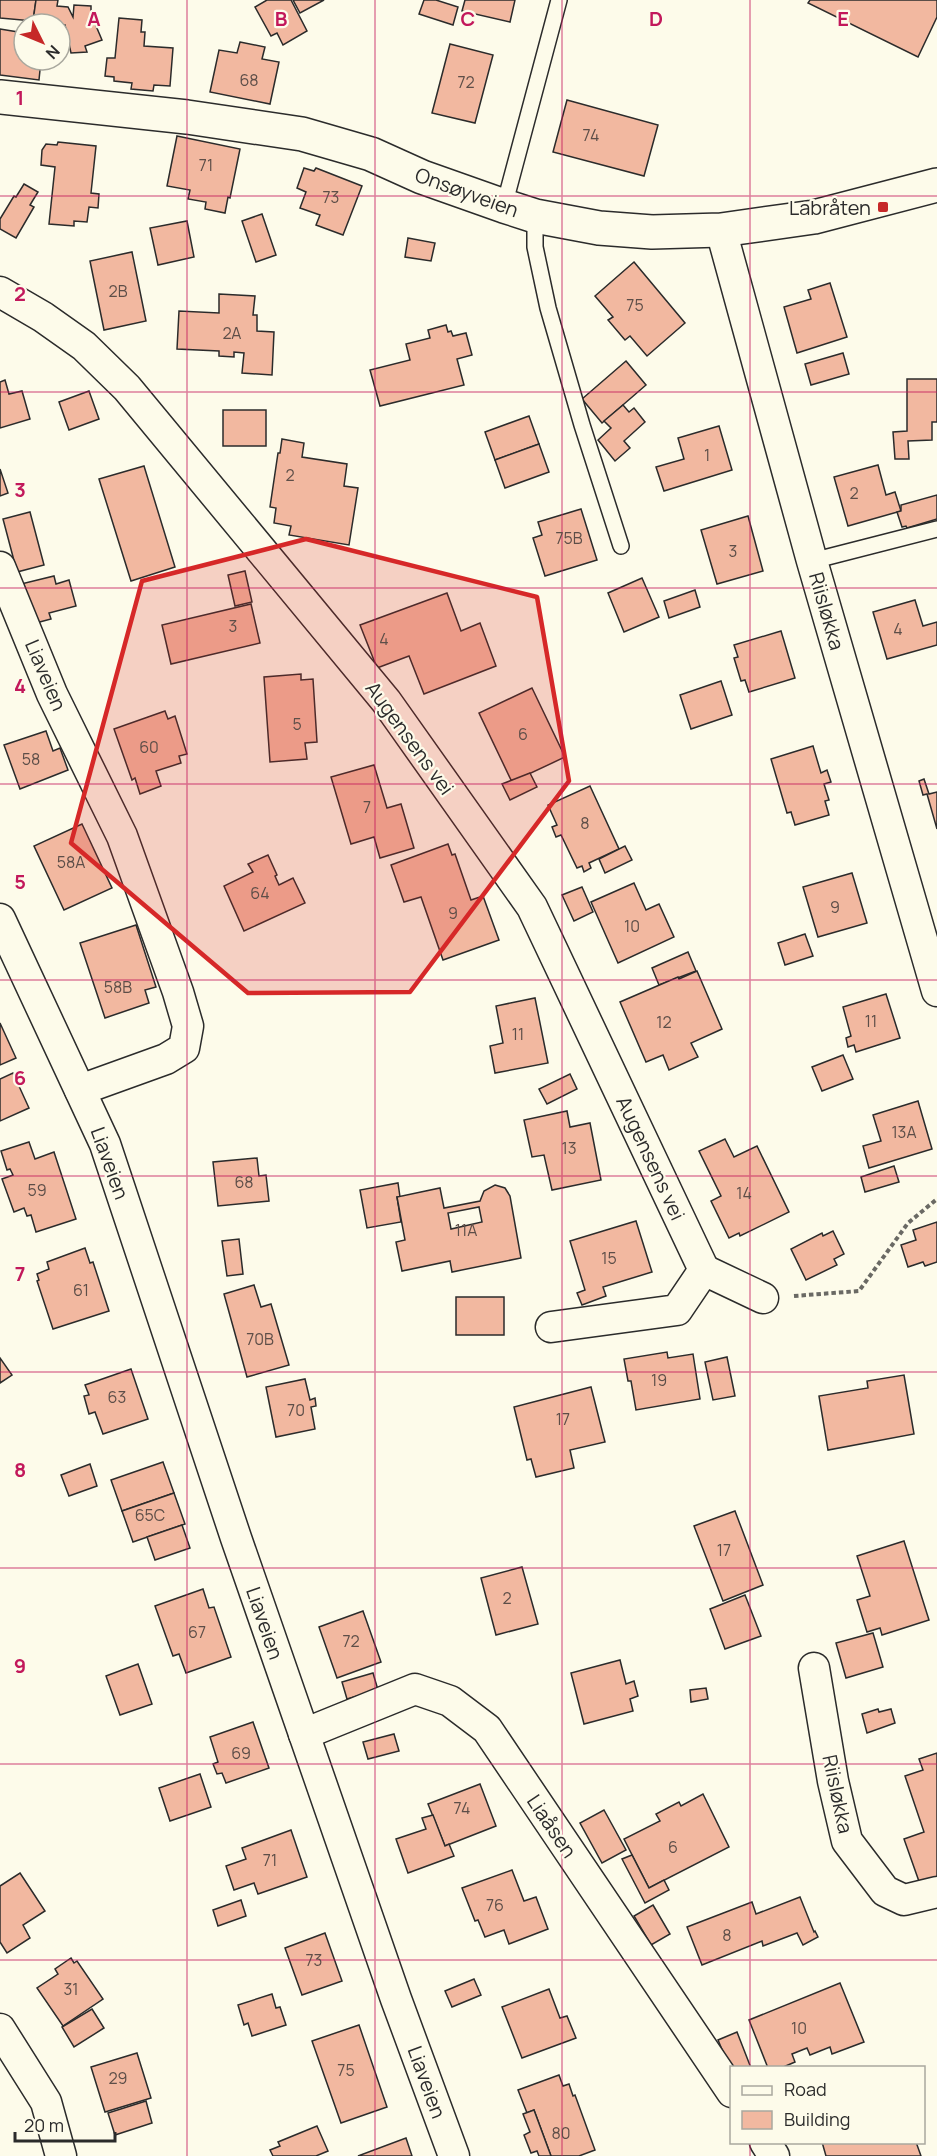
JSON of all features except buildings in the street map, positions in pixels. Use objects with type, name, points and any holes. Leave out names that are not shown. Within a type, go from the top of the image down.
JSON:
[{"type":"street","name":"Onsøyveien","points":[[0,97],[187,117],[302,134],[370,154],[422,177],[504,206],[536,216],[599,228],[652,232],[721,230],[814,217],[937,185]]},
{"type":"street","name":"Riisløkka","points":[[721,230],[812,561],[937,991]]},
{"type":"street","name":"Augensens vei","points":[[0,291],[43,316],[84,346],[127,388],[386,701],[532,907],[705,1270]]},
{"type":"street","name":"Liaveien","points":[[0,567],[52,694],[122,836],[188,1026],[184,1048],[166,1059],[80,1090]]},
{"type":"street","name":"Liaveien","points":[[0,919],[105,1144],[236,1538],[396,1999],[454,2156]]},
{"type":"street","points":[[551,1327],[677,1310],[705,1270],[763,1298]]},
{"type":"street","name":"Riisløkka","points":[[814,1668],[847,1841],[885,1891],[904,1900],[937,1892]]},
{"type":"street","name":"Liaåsen","points":[[304,1734],[415,1689],[450,1701],[487,1729],[730,2089]]},
{"type":"street","points":[[0,2029],[46,2102],[61,2156]]},
{"type":"lane","points":[[504,206],[559,0]]},
{"type":"lane","points":[[536,216],[535,247],[548,308],[582,425],[621,546]]},
{"type":"lane","points":[[812,561],[937,529]]},
{"type":"path","points":[[763,1298],[859,1291],[908,1223],[937,1199]]},
{"type":"highlighted area","points":[[306,539],[537,597],[569,781],[410,992],[248,993],[71,843],[142,581]]},
{"type":"place","name":"Labråten","points":[[883,207]]}]
